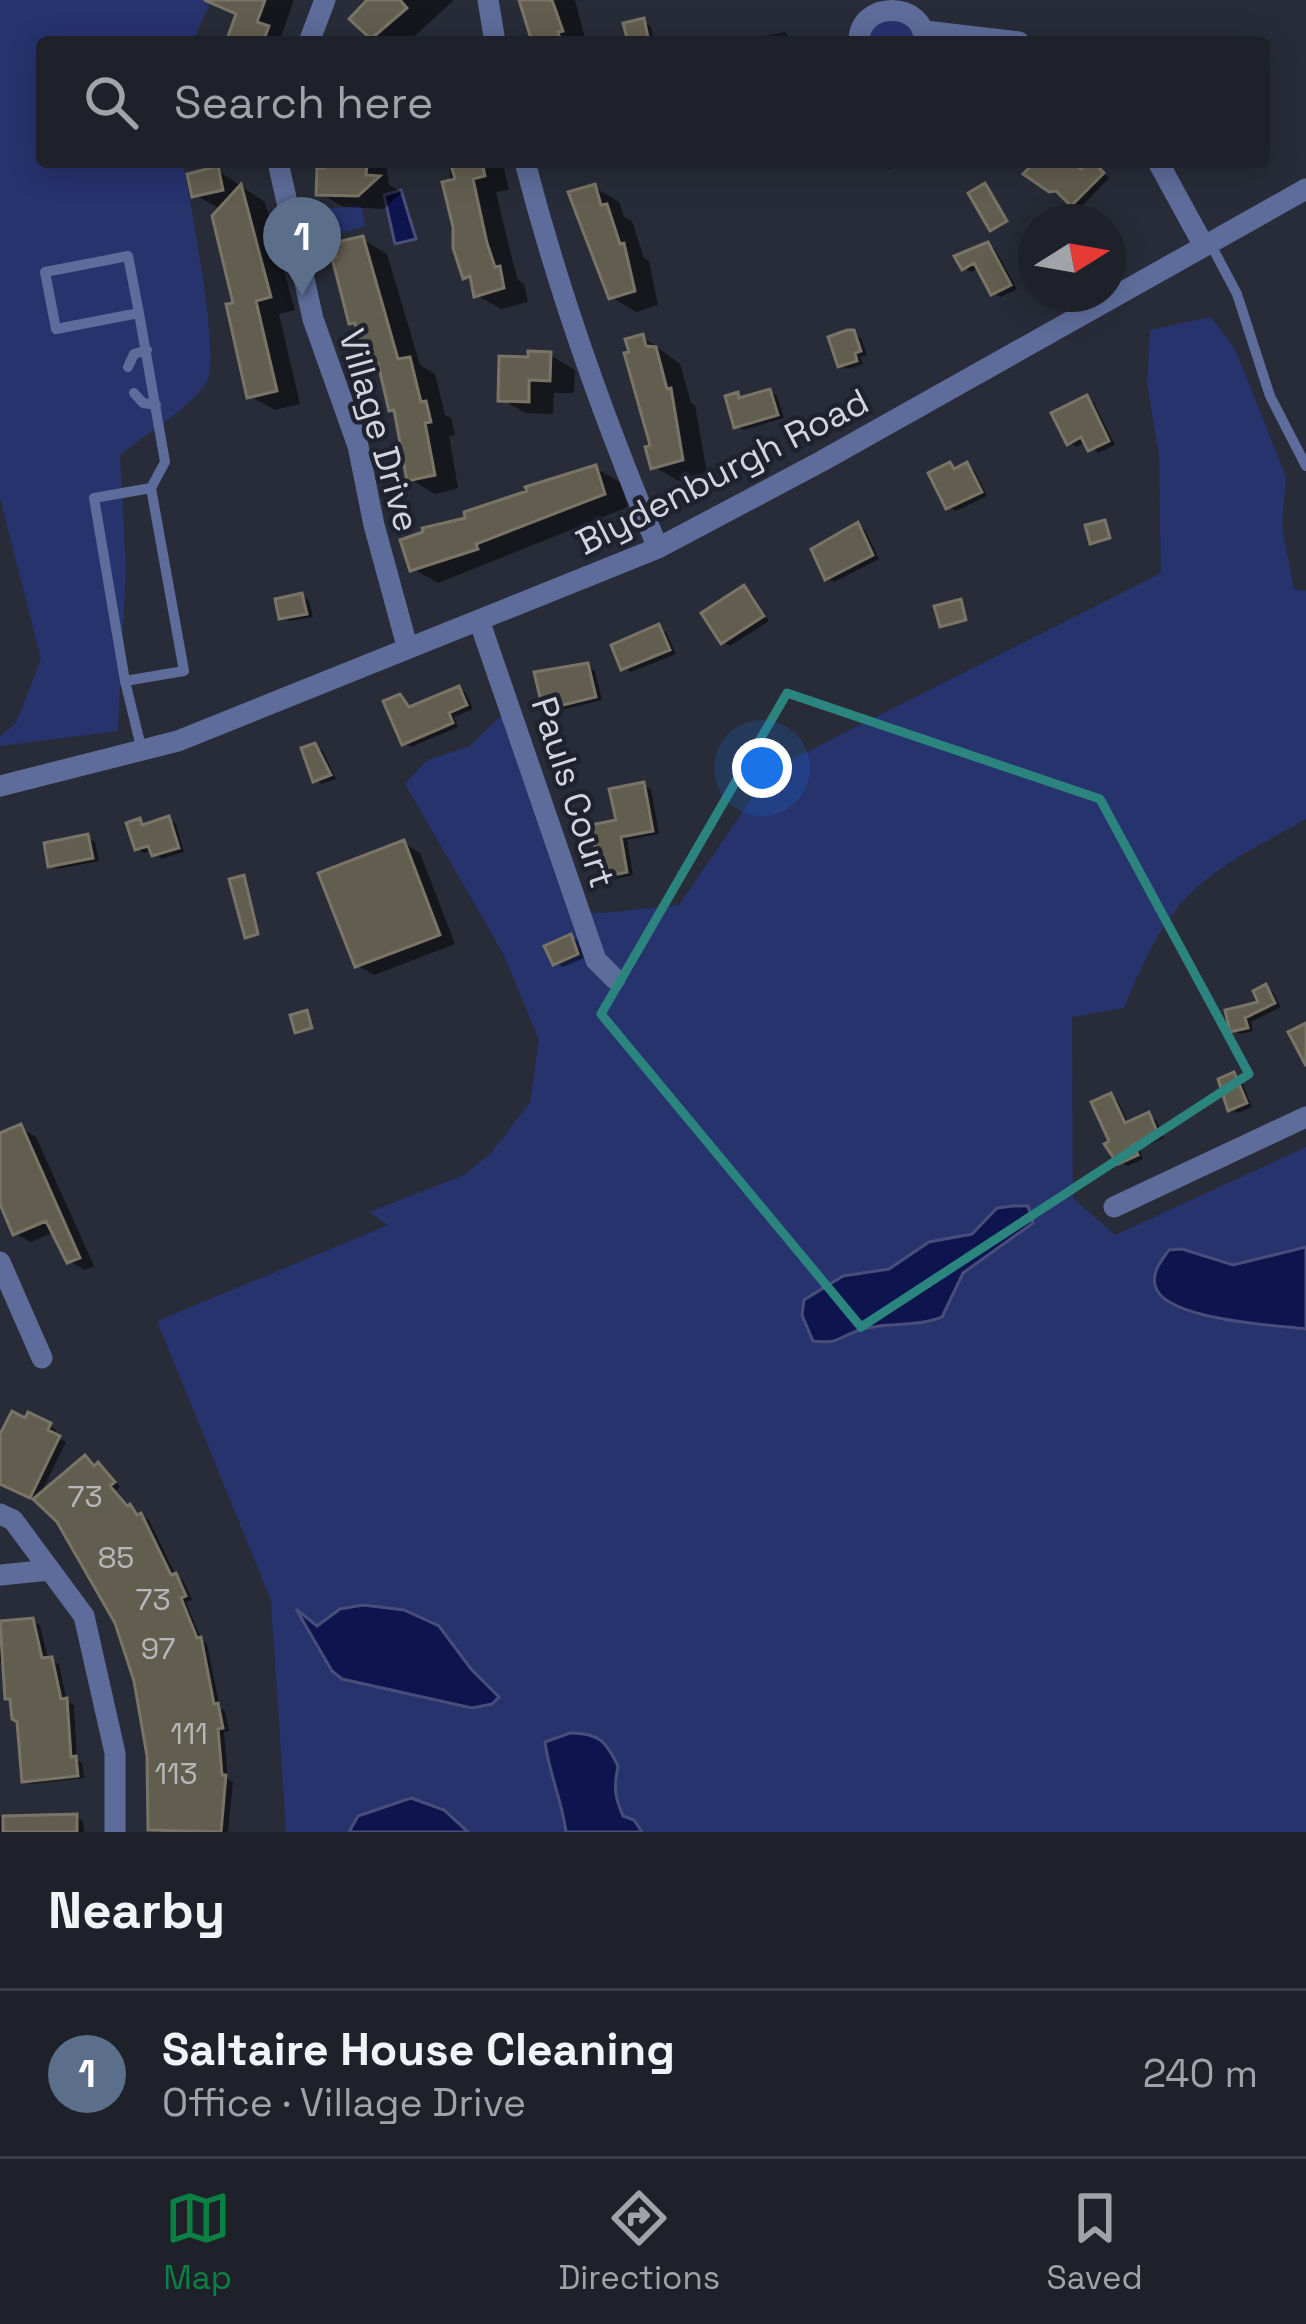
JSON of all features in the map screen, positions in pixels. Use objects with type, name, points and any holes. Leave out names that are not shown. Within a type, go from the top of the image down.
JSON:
[{"type":"street","points":[[311,36],[325,0]]},
{"type":"street","points":[[488,0],[494,36]]},
{"type":"street","points":[[860,36],[867,14],[885,3],[906,6],[921,21],[924,36],[956,32],[981,36]]},
{"type":"street","name":"Village Drive","points":[[279,168],[313,320],[358,446],[407,646]]},
{"type":"street","points":[[527,168],[550,261],[622,463],[658,548]]},
{"type":"street","points":[[1162,168],[1207,244]]},
{"type":"street","name":"Blydenburgh Road","points":[[0,786],[142,752],[265,709],[407,646],[658,548],[1306,190]]},
{"type":"street","name":"Pauls Court","points":[[479,620],[596,960],[615,979]]},
{"type":"street","points":[[1114,1207],[1306,1118]]},
{"type":"street","points":[[0,1262],[42,1358]]},
{"type":"street","points":[[0,1514],[13,1520],[84,1616],[116,1753],[115,1832]]},
{"type":"street","points":[[0,1575],[50,1570]]},
{"type":"lane","points":[[1207,244],[1238,294],[1270,396],[1306,466]]},
{"type":"lane","points":[[125,681],[184,671],[151,488],[165,462],[140,313],[128,256],[45,272],[56,329],[140,313]]},
{"type":"lane","points":[[128,367],[134,354],[147,350]]},
{"type":"lane","points":[[134,393],[143,403],[156,404]]},
{"type":"lane","points":[[142,752],[94,498],[151,488]]},
{"type":"highlighted area","points":[[787,693],[1100,799],[1249,1074],[861,1327],[601,1014]]},
{"type":"shaded area","points":[[0,0],[211,0],[196,36],[36,36],[36,168],[184,168],[207,312],[210,368],[206,383],[188,403],[120,455],[126,567],[118,731],[0,746],[0,736],[16,723],[41,659],[0,498]]},
{"type":"shaded area","points":[[894,8],[915,36],[865,36],[865,26]]},
{"type":"shaded area","points":[[401,190],[416,239],[395,244],[384,195]]},
{"type":"shaded area","points":[[361,206],[366,226],[323,238],[315,209]]},
{"type":"shaded area","points":[[1211,317],[1235,349],[1286,477],[1282,527],[1294,589],[1306,591],[1306,819],[1230,863],[1189,895],[1159,934],[1124,1008],[1072,1017],[1073,1198],[1115,1235],[1306,1147],[1306,1832],[286,1832],[271,1600],[157,1321],[388,1225],[369,1212],[464,1175],[491,1153],[530,1102],[539,1040],[503,953],[405,784],[427,760],[470,746],[506,711],[570,912],[679,905],[771,770],[1161,573],[1159,456],[1147,383],[1150,330]]},
{"type":"shaded area","points":[[1028,1206],[1033,1223],[963,1273],[942,1317],[813,1341],[802,1315],[804,1300],[843,1276],[889,1269],[929,1242],[972,1234],[997,1208]]},
{"type":"shaded area","points":[[1306,1247],[1306,1329],[1198,1313],[1162,1297],[1155,1285],[1156,1270],[1169,1250],[1182,1249],[1233,1265]]},
{"type":"shaded area","points":[[363,1605],[404,1610],[439,1626],[499,1697],[492,1704],[472,1708],[342,1679],[332,1671],[296,1609],[317,1626],[340,1609]]},
{"type":"shaded area","points":[[570,1733],[595,1737],[610,1750],[618,1766],[620,1809],[642,1832],[566,1832],[545,1742]]},
{"type":"shaded area","points":[[411,1798],[444,1810],[468,1832],[349,1832],[358,1816]]},
{"type":"building","points":[[204,0],[265,0],[257,22],[269,26],[265,36],[228,36],[236,14]]},
{"type":"building","points":[[367,0],[400,0],[407,8],[374,36],[368,36],[349,19]]},
{"type":"building","points":[[519,0],[552,0],[563,31],[559,36],[530,36]]},
{"type":"building","points":[[644,18],[648,36],[626,36],[623,23]]},
{"type":"building","points":[[218,168],[223,190],[192,197],[187,174]]},
{"type":"building","points":[[317,168],[367,168],[366,175],[380,176],[358,196],[316,195]]},
{"type":"building","points":[[452,168],[483,168],[485,176],[473,179],[487,243],[495,267],[500,266],[504,288],[474,297],[470,276],[463,279],[453,248],[442,182],[455,179]]},
{"type":"building","points":[[1029,168],[1099,168],[1104,173],[1073,204],[1056,191],[1049,192],[1023,174]]},
{"type":"building","points":[[985,183],[1007,221],[990,231],[968,193]]},
{"type":"building","points":[[241,184],[271,297],[256,301],[277,391],[247,398],[226,304],[233,303],[212,216]]},
{"type":"building","points":[[595,184],[620,244],[624,243],[635,291],[609,299],[568,192]]},
{"type":"building","points":[[363,236],[398,359],[410,357],[421,402],[426,401],[431,422],[425,423],[435,475],[407,481],[394,410],[389,411],[378,364],[366,366],[355,323],[349,324],[332,258],[336,257],[333,243]]},
{"type":"building","points":[[988,242],[1011,285],[991,295],[974,263],[962,270],[954,256]]},
{"type":"building","points":[[854,330],[861,351],[855,353],[857,361],[838,367],[828,337]]},
{"type":"building","points":[[643,334],[646,346],[656,347],[667,389],[671,388],[683,460],[651,469],[645,447],[650,445],[624,353],[629,352],[625,339]]},
{"type":"building","points":[[528,351],[551,352],[550,381],[529,380],[529,402],[498,401],[499,356],[528,357]]},
{"type":"building","points":[[770,389],[778,415],[734,428],[725,396],[738,392],[739,398]]},
{"type":"building","points":[[1087,395],[1109,441],[1088,451],[1081,437],[1067,445],[1051,413]]},
{"type":"building","points":[[950,462],[954,469],[967,462],[982,492],[946,509],[928,473]]},
{"type":"building","points":[[596,465],[605,494],[476,544],[478,549],[410,571],[400,540],[423,532],[422,528],[465,518],[464,512],[527,491],[525,487]]},
{"type":"building","points":[[1105,520],[1110,538],[1090,544],[1085,525]]},
{"type":"building","points":[[858,522],[873,555],[825,580],[811,549]]},
{"type":"building","points":[[744,585],[764,616],[721,644],[701,613]]},
{"type":"building","points":[[302,593],[307,614],[279,619],[275,599]]},
{"type":"building","points":[[961,599],[966,620],[940,627],[934,606]]},
{"type":"building","points":[[659,624],[670,650],[621,670],[611,645]]},
{"type":"building","points":[[588,663],[596,697],[543,710],[534,672]]},
{"type":"building","points":[[459,686],[467,705],[449,713],[453,723],[402,745],[383,701],[400,694],[409,707]]},
{"type":"building","points":[[315,743],[331,775],[313,782],[301,748]]},
{"type":"building","points":[[644,782],[653,831],[621,837],[627,872],[601,878],[591,825],[616,820],[609,789]]},
{"type":"building","points":[[169,816],[179,848],[152,856],[148,846],[135,850],[126,823],[140,818],[142,825]]},
{"type":"building","points":[[88,834],[93,858],[48,867],[44,843]]},
{"type":"building","points":[[404,840],[440,935],[355,967],[318,873]]},
{"type":"building","points":[[244,875],[258,934],[245,938],[229,879]]},
{"type":"building","points":[[571,934],[578,954],[553,965],[544,946]]},
{"type":"building","points":[[1266,984],[1275,1003],[1245,1018],[1248,1028],[1230,1032],[1225,1010],[1258,1002],[1253,991]]},
{"type":"building","points":[[307,1010],[312,1028],[295,1033],[290,1015]]},
{"type":"building","points":[[1306,1023],[1306,1066],[1288,1032]]},
{"type":"building","points":[[1234,1072],[1247,1103],[1228,1111],[1218,1079]]},
{"type":"building","points":[[1111,1093],[1125,1123],[1149,1112],[1158,1134],[1133,1145],[1138,1155],[1118,1164],[1104,1144],[1109,1141],[1091,1102]]},
{"type":"building","points":[[21,1124],[80,1258],[67,1263],[46,1221],[13,1235],[0,1204],[0,1133]]},
{"type":"building","points":[[12,1411],[25,1418],[28,1412],[51,1423],[48,1430],[60,1436],[30,1498],[0,1484],[0,1434]]},
{"type":"building","points":[[85,1455],[115,1482],[110,1486],[127,1506],[141,1513],[171,1575],[176,1573],[186,1596],[181,1598],[197,1638],[201,1637],[223,1728],[218,1729],[222,1775],[226,1775],[221,1832],[148,1830],[147,1756],[134,1681],[115,1623],[57,1522],[33,1499]]},
{"type":"building","points":[[33,1618],[42,1658],[52,1657],[61,1699],[67,1698],[71,1757],[76,1756],[78,1776],[22,1782],[17,1722],[12,1719],[10,1699],[5,1699],[0,1621]]},
{"type":"building","points":[[77,1814],[77,1832],[3,1832],[3,1816]]},
{"type":"place","name":"Saltaire House Cleaning","points":[[302,296]]}]
